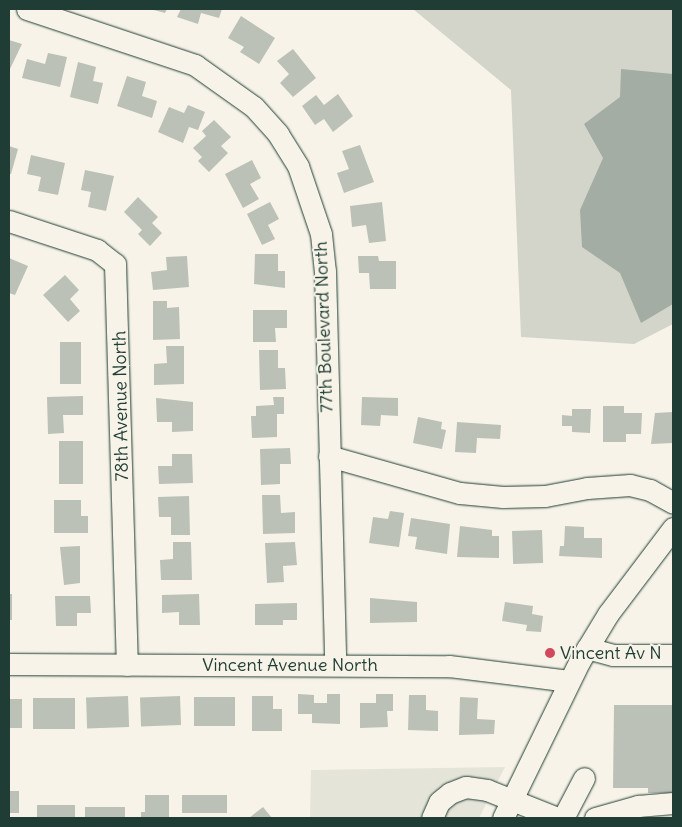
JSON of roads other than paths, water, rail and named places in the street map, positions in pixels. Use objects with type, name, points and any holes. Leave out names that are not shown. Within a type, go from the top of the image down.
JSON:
[{"type":"street","name":"77th Boulevard North","points":[[27,9],[195,65],[254,107],[278,134],[298,166],[321,234],[335,665]]},
{"type":"street","name":"78th Avenue North","points":[[9,221],[97,250],[115,264],[127,665]]},
{"type":"street","points":[[329,456],[460,493],[503,497],[545,496],[587,488],[630,485],[650,490],[673,503]]},
{"type":"street","points":[[507,809],[588,648],[636,576],[673,528]]},
{"type":"street","points":[[588,648],[613,655],[673,654]]},
{"type":"street","name":"Vincent Avenue North","points":[[9,664],[449,666],[570,681]]},
{"type":"street","points":[[563,818],[584,778]]},
{"type":"street","points":[[432,818],[439,802],[450,793],[466,787],[507,809],[557,818]]},
{"type":"street","points":[[594,818],[672,808]]},
{"type":"place","name":"Vincent Av N","points":[[550,653]]}]
